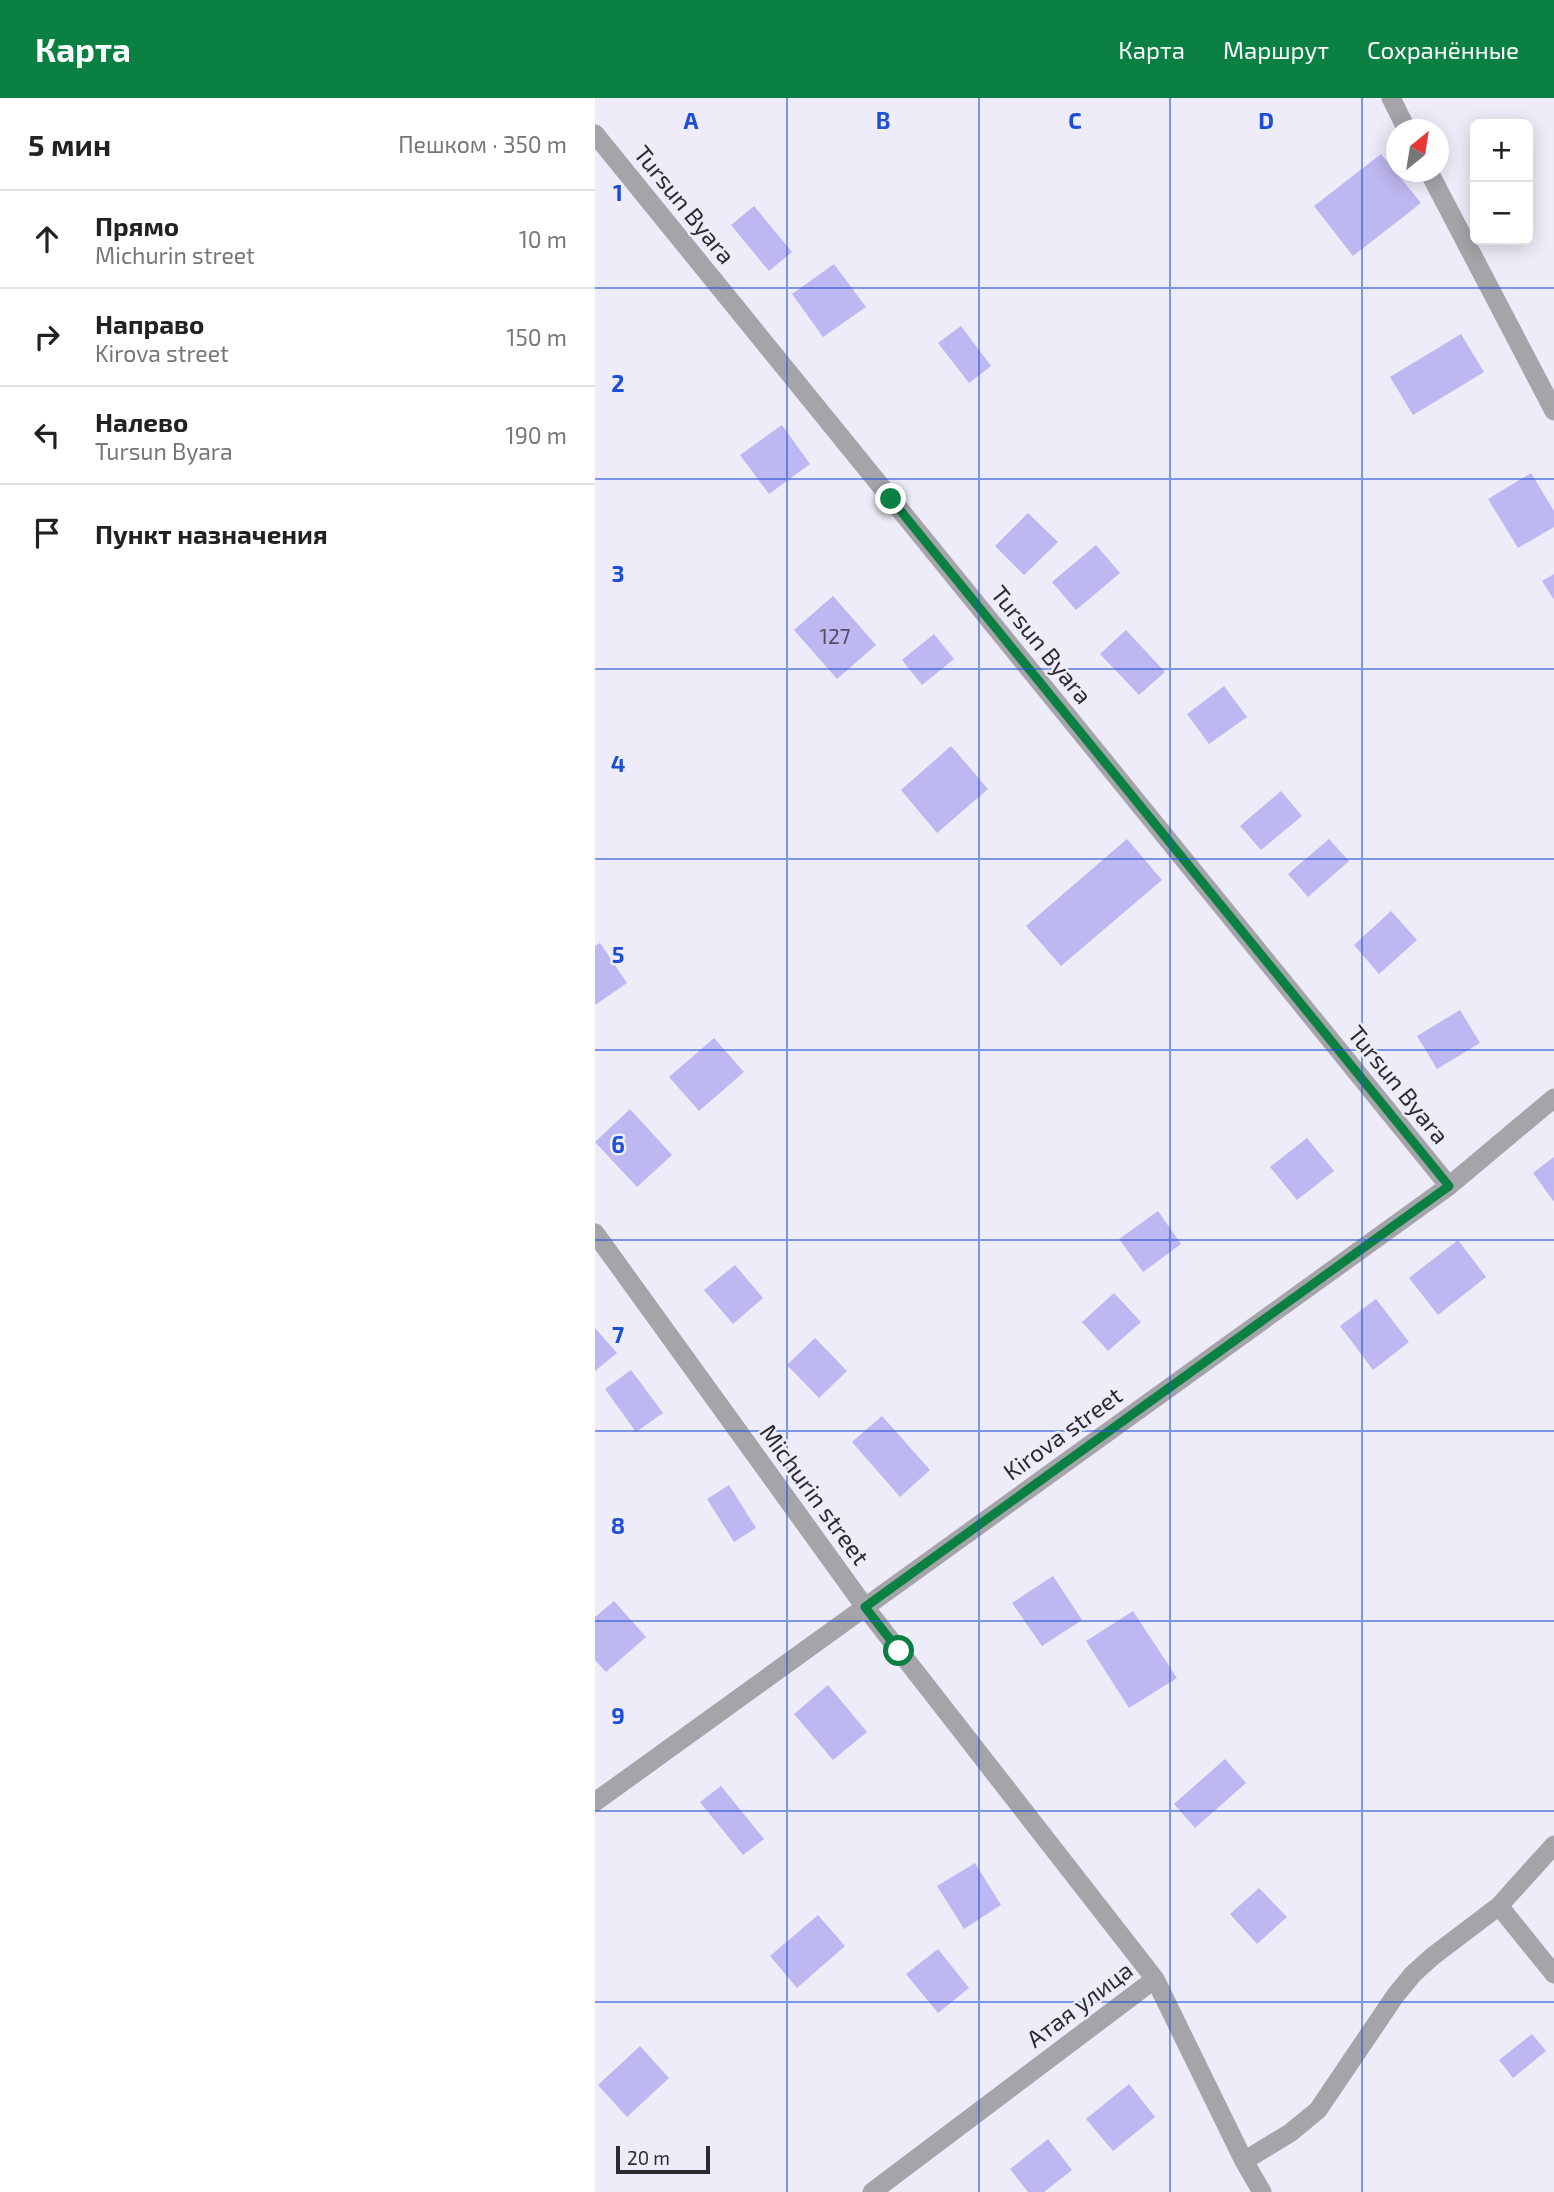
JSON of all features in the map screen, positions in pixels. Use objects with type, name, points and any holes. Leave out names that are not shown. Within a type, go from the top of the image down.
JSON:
[{"type":"street","points":[[1391,98],[1402,119]]},
{"type":"street","name":"Tursun Byara","points":[[595,134],[1449,1186]]},
{"type":"street","points":[[1434,182],[1554,411]]},
{"type":"street","name":"Kirova street","points":[[595,1802],[1449,1186],[1554,1098]]},
{"type":"street","name":"Michurin street","points":[[595,1233],[865,1607],[1155,1979]]},
{"type":"street","points":[[1244,2161],[1290,2133],[1318,2110],[1395,1996],[1413,1974],[1499,1906],[1554,1844]]},
{"type":"street","points":[[1499,1906],[1554,1974]]},
{"type":"street","name":"Атая улица","points":[[872,2192],[1155,1979],[1244,2161],[1262,2192]]},
{"type":"building","points":[[1381,154],[1386,160],[1386,182],[1404,182],[1421,203],[1353,256],[1314,206]]},
{"type":"building","points":[[754,206],[792,252],[769,271],[731,225]]},
{"type":"building","points":[[834,264],[866,307],[823,337],[792,294]]},
{"type":"building","points":[[961,326],[991,366],[969,383],[938,343]]},
{"type":"building","points":[[1461,334],[1484,372],[1413,415],[1390,377]]},
{"type":"building","points":[[782,425],[810,464],[769,494],[740,455]]},
{"type":"building","points":[[1531,473],[1554,511],[1554,527],[1518,548],[1488,499]]},
{"type":"building","points":[[1028,513],[1058,542],[1024,575],[995,546]]},
{"type":"building","points":[[1096,545],[1120,573],[1076,610],[1052,582]]},
{"type":"building","points":[[1554,574],[1554,600],[1542,581]]},
{"type":"building","points":[[833,596],[876,645],[837,679],[794,630]]},
{"type":"building","points":[[1126,630],[1165,672],[1139,695],[1100,654]]},
{"type":"building","points":[[934,634],[954,659],[922,685],[902,660]]},
{"type":"building","points":[[1224,686],[1247,717],[1209,744],[1187,714]]},
{"type":"building","points":[[951,746],[988,789],[937,833],[901,790]]},
{"type":"building","points":[[1281,791],[1302,816],[1261,850],[1240,826]]},
{"type":"building","points":[[1127,839],[1162,880],[1061,966],[1026,926]]},
{"type":"building","points":[[1329,839],[1349,861],[1308,897],[1288,874]]},
{"type":"building","points":[[1391,911],[1417,940],[1379,974],[1354,945]]},
{"type":"building","points":[[600,943],[627,983],[595,1005],[595,946]]},
{"type":"building","points":[[1460,1010],[1480,1043],[1437,1069],[1417,1036]]},
{"type":"building","points":[[714,1038],[744,1072],[699,1111],[669,1077]]},
{"type":"building","points":[[630,1109],[672,1155],[637,1187],[595,1142]]},
{"type":"building","points":[[1307,1138],[1334,1171],[1297,1200],[1270,1167]]},
{"type":"building","points":[[1554,1157],[1554,1202],[1533,1173]]},
{"type":"building","points":[[1158,1211],[1181,1244],[1143,1272],[1119,1239]]},
{"type":"building","points":[[1458,1240],[1486,1277],[1438,1315],[1409,1278]]},
{"type":"building","points":[[735,1265],[763,1298],[733,1324],[704,1290]]},
{"type":"building","points":[[1114,1293],[1141,1322],[1108,1351],[1082,1322]]},
{"type":"building","points":[[1376,1299],[1409,1342],[1373,1370],[1340,1326]]},
{"type":"building","points":[[595,1328],[617,1353],[595,1371]]},
{"type":"building","points":[[815,1338],[847,1371],[819,1398],[787,1365]]},
{"type":"building","points":[[631,1370],[663,1413],[636,1432],[605,1389]]},
{"type":"building","points":[[882,1416],[930,1470],[900,1497],[852,1442]]},
{"type":"building","points":[[729,1485],[756,1528],[734,1542],[707,1499]]},
{"type":"building","points":[[1053,1576],[1082,1620],[1042,1646],[1012,1603]]},
{"type":"building","points":[[614,1601],[646,1637],[606,1672],[595,1660],[595,1617]]},
{"type":"building","points":[[1133,1611],[1177,1678],[1129,1708],[1086,1641]]},
{"type":"building","points":[[828,1685],[867,1732],[833,1760],[794,1714]]},
{"type":"building","points":[[1225,1759],[1246,1783],[1195,1828],[1174,1804]]},
{"type":"building","points":[[721,1786],[764,1839],[743,1855],[700,1802]]},
{"type":"building","points":[[975,1863],[1001,1905],[964,1929],[937,1886]]},
{"type":"building","points":[[1259,1888],[1287,1917],[1257,1944],[1230,1914]]},
{"type":"building","points":[[818,1915],[845,1946],[797,1988],[770,1956]]},
{"type":"building","points":[[938,1949],[969,1988],[938,2013],[906,1974]]},
{"type":"building","points":[[1532,2034],[1546,2051],[1513,2078],[1499,2060]]},
{"type":"building","points":[[640,2046],[669,2078],[627,2117],[598,2085]]},
{"type":"building","points":[[1129,2084],[1155,2117],[1113,2151],[1086,2119]]},
{"type":"building","points":[[1048,2139],[1072,2170],[1044,2192],[1028,2192],[1010,2169]]},
{"type":"route","points":[[891,499],[1449,1186],[865,1607],[899,1651]]}]
